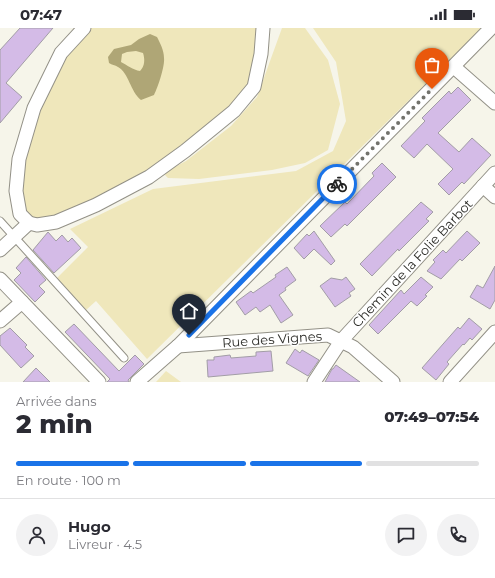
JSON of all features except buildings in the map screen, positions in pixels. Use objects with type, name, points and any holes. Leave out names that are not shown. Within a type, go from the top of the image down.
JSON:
[{"type":"street","points":[[84,28],[61,53],[34,108],[19,159],[16,191],[20,214],[29,223],[37,225],[56,222],[96,205],[149,178],[234,111],[254,87],[261,54],[263,28]]},
{"type":"street","points":[[138,382],[178,346],[491,28]]},
{"type":"street","points":[[454,66],[495,104]]},
{"type":"street","name":"Chemin de la Folie Barbot","points":[[340,341],[495,173]]},
{"type":"street","points":[[483,186],[495,197]]},
{"type":"street","points":[[0,250],[29,223]]},
{"type":"street","points":[[0,279],[99,382]]},
{"type":"street","points":[[0,322],[22,302]]},
{"type":"street","name":"Rue des Vignes","points":[[178,346],[328,335],[353,347],[393,382]]},
{"type":"street","points":[[450,382],[493,338]]},
{"type":"street","name":"Rue des Vignes","points":[[314,382],[340,341]]},
{"type":"lane","points":[[0,221],[124,358]]},
{"type":"shaded area","points":[[84,28],[259,28],[254,87],[185,151],[96,205],[29,223],[16,191],[34,108]]},
{"type":"shaded area","points":[[282,28],[305,28],[328,60],[340,104],[328,150],[305,163],[272,170],[199,179],[168,178],[165,175],[167,171],[186,161],[231,126],[257,97]]},
{"type":"shaded area","points":[[313,28],[482,28],[147,359],[96,301],[86,310],[57,278],[88,247],[70,229],[153,189],[296,171],[333,151],[346,121],[336,62]]},
{"type":"shaded area","points":[[150,34],[157,37],[163,49],[164,55],[161,76],[154,95],[141,100],[134,92],[125,73],[118,67],[109,63],[108,57],[114,49],[131,45]],"holes":[[[136,51],[143,53],[144,62],[140,71],[132,69],[121,62],[122,54]]]},
{"type":"shaded area","points":[[166,371],[181,382],[156,382]]},
{"type":"way so far","points":[[337,184],[432,89]]},
{"type":"route","points":[[189,335],[337,184]]}]
